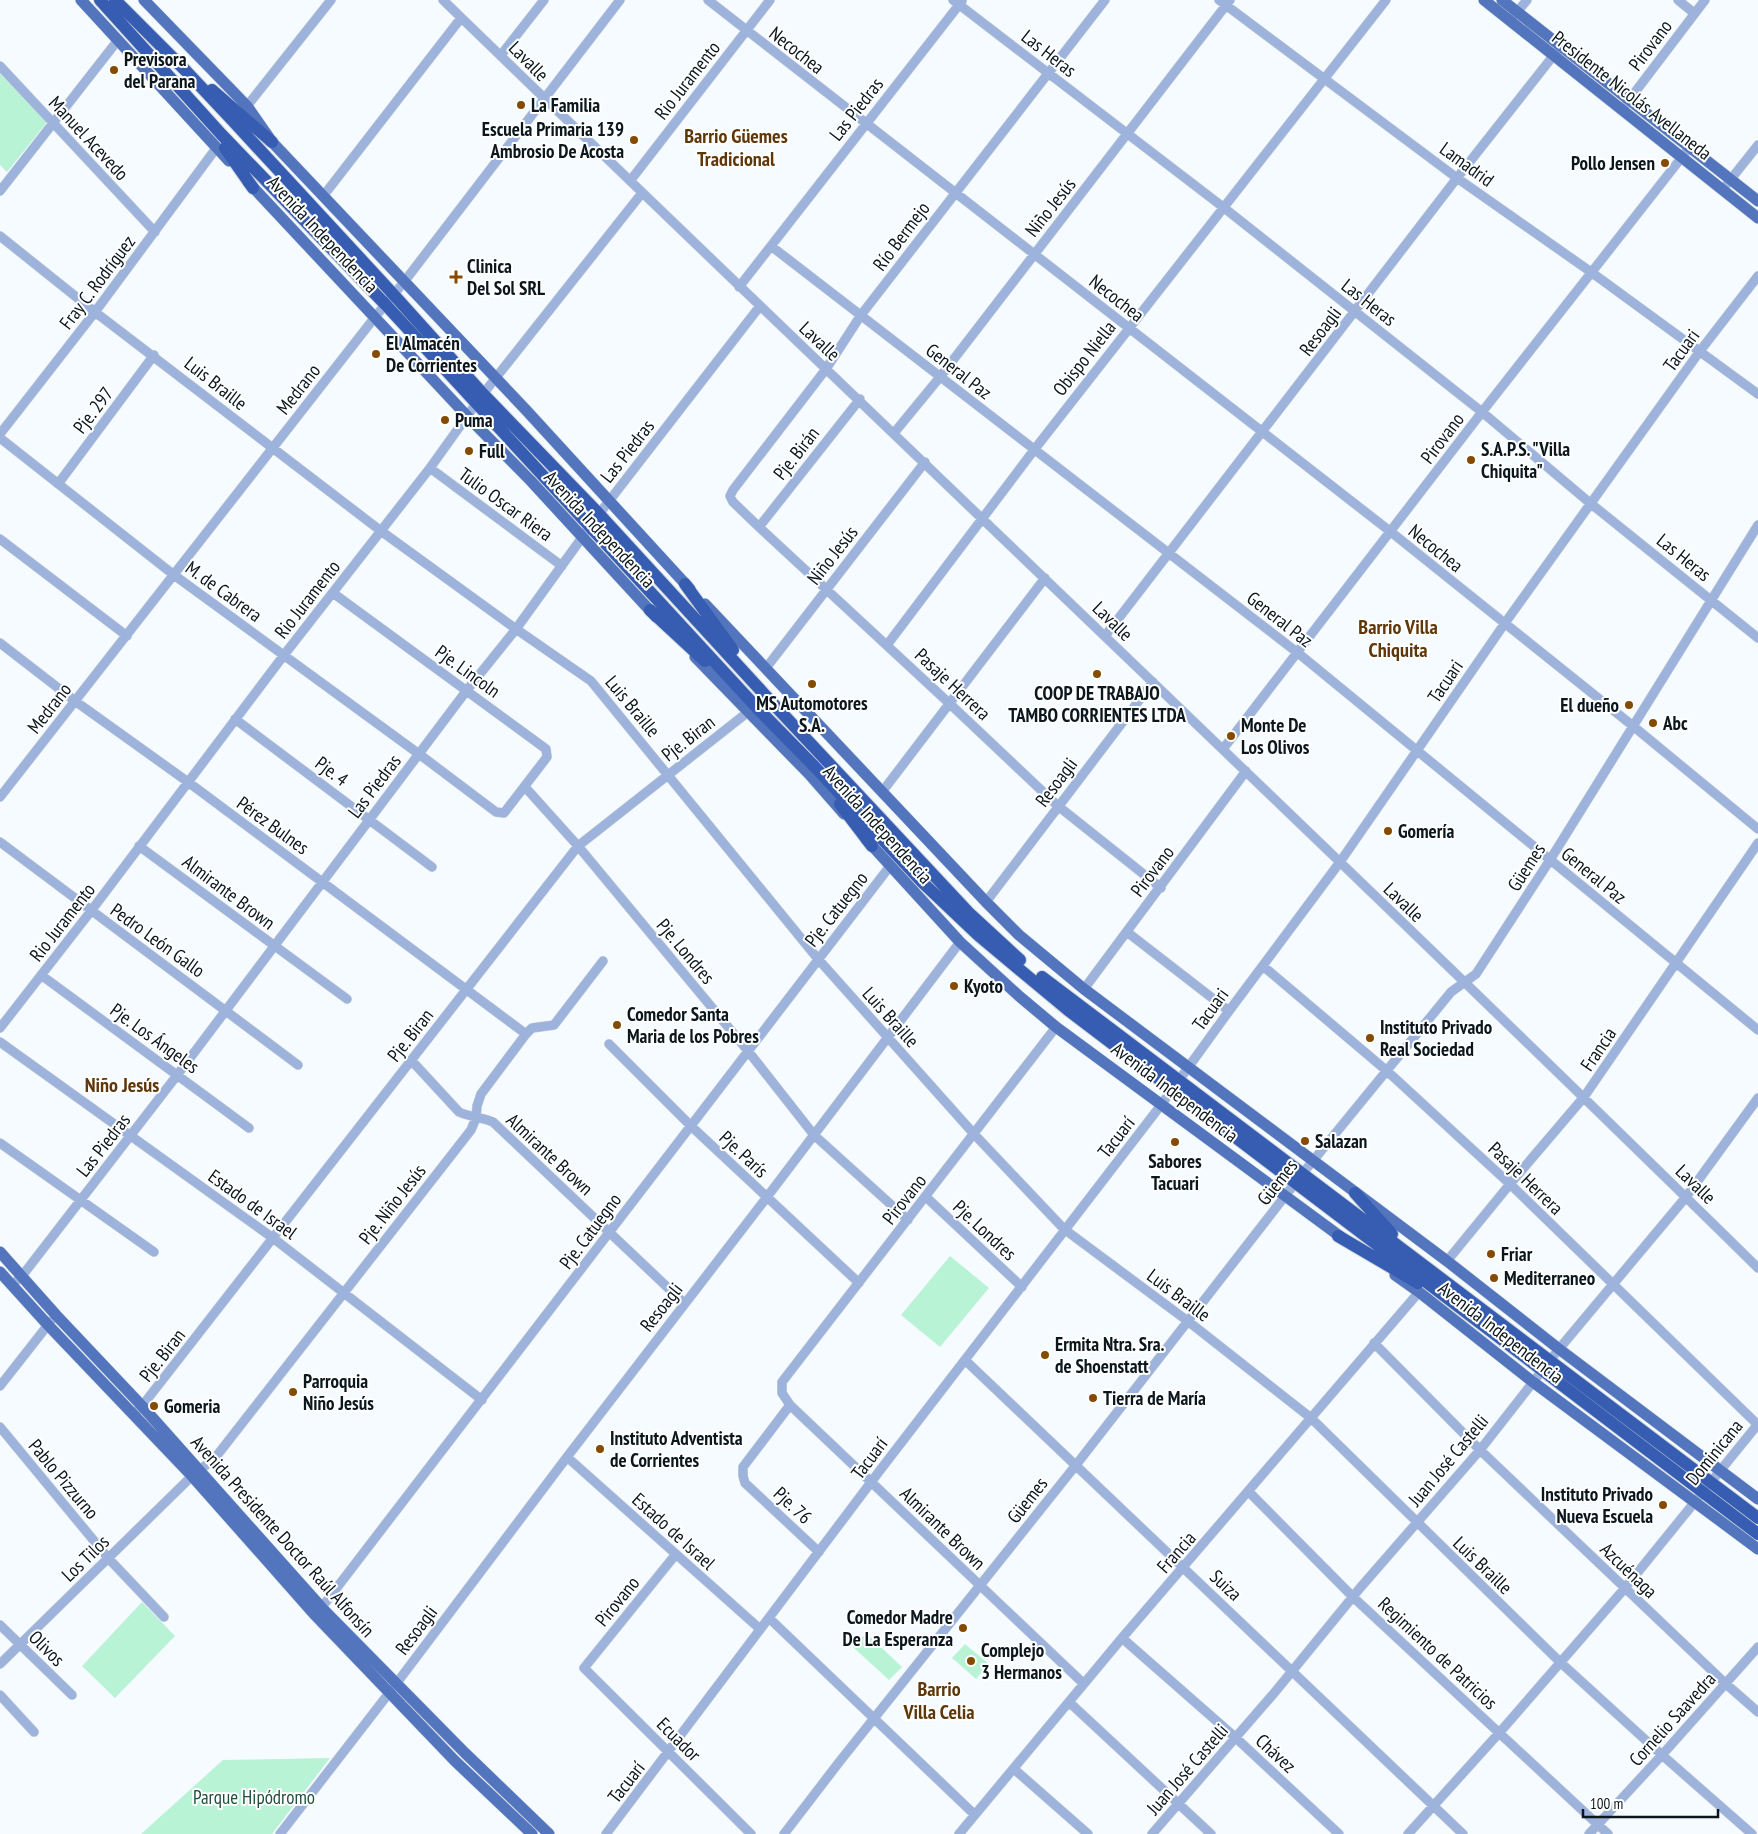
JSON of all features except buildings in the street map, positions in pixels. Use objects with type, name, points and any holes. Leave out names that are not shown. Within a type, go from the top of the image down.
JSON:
[{"type":"highway","name":"Avenida Independencia","points":[[100,0],[221,134],[389,299]]},
{"type":"highway","name":"Avenida Independencia","points":[[115,0],[186,71],[480,399],[753,711],[815,766],[922,882],[978,936],[1063,1006],[1444,1280],[1546,1365],[1758,1534]]},
{"type":"highway","points":[[186,71],[224,99],[272,142]]},
{"type":"highway","points":[[184,94],[253,188]]},
{"type":"highway","name":"Avenida Independencia","points":[[480,399],[599,514],[765,695],[977,920],[1016,957],[1175,1085]]},
{"type":"highway","points":[[685,584],[765,695]]},
{"type":"highway","points":[[650,610],[753,711]]},
{"type":"highway","points":[[815,766],[839,804],[872,846]]},
{"type":"highway","name":"Avenida Independencia","points":[[1300,1178],[1458,1307],[1546,1365]]},
{"type":"highway","points":[[1355,1193],[1399,1242],[1444,1280]]},
{"type":"highway","points":[[1338,1236],[1458,1307]]},
{"type":"highway","name":"Avenida Independencia","points":[[1703,1492],[1758,1518]]},
{"type":"main road","name":"Avenida Independencia","points":[[81,0],[253,188],[468,417],[530,480],[650,610]]},
{"type":"main road","name":"Avenida Independencia","points":[[144,0],[246,106],[272,142],[610,500],[685,584],[1019,935],[1084,989],[1447,1260],[1559,1349],[1758,1499]]},
{"type":"main road","name":"Presidente Nicolás Avellaneda","points":[[1484,0],[1514,16],[1685,153],[1722,190],[1758,218]]},
{"type":"main road","name":"Presidente Nicolás Avellaneda","points":[[1502,0],[1514,16]]},
{"type":"main road","name":"Presidente Nicolás Avellaneda","points":[[1685,153],[1730,180],[1758,202]]},
{"type":"main road","name":"Avenida Independencia","points":[[753,711],[960,942],[1019,996],[1161,1105],[1338,1236],[1419,1292],[1533,1382],[1703,1492],[1758,1549]]},
{"type":"main road","name":"Avenida Presidente Doctor Raúl Alfonsín","points":[[0,1252],[318,1612],[393,1688],[465,1753],[549,1834]]},
{"type":"main road","name":"Avenida Presidente Doctor Raúl Alfonsín","points":[[0,1272],[48,1325],[138,1410]]},
{"type":"main road","name":"Avenida Presidente Doctor Raúl Alfonsín","points":[[393,1688],[455,1761],[532,1834]]},
{"type":"street","points":[[246,106],[331,0]]},
{"type":"street","name":"Lavalle","points":[[443,0],[739,287],[860,400],[1224,749],[1758,1268]]},
{"type":"street","points":[[501,56],[544,0]]},
{"type":"street","name":"Medrano","points":[[0,797],[404,282],[620,0]]},
{"type":"street","name":"Necochea","points":[[708,0],[1391,532],[1633,726]]},
{"type":"street","name":"Rio Juramento","points":[[630,181],[770,0]]},
{"type":"street","name":"Río Bermejo","points":[[730,496],[826,369],[861,315],[1105,0]]},
{"type":"street","name":"Obispo Niella","points":[[887,645],[1034,450],[1323,78],[1386,0]]},
{"type":"street","points":[[1514,16],[1526,0]]},
{"type":"street","points":[[1678,0],[1694,13]]},
{"type":"street","name":"Pirovano","points":[[1625,105],[1705,0]]},
{"type":"street","name":"Las Heras","points":[[958,2],[1127,135],[1223,207],[1482,412],[1590,503],[1758,638]]},
{"type":"street","name":"Las Piedras","points":[[739,287],[958,2]]},
{"type":"street","name":"Lamadrid","points":[[1224,2],[1458,178],[1758,394]]},
{"type":"street","name":"Niño Jesús","points":[[894,433],[940,377],[1127,135],[1224,2]]},
{"type":"street","points":[[324,195],[461,18]]},
{"type":"street","points":[[0,191],[118,40]]},
{"type":"street","name":"Resoagli","points":[[1105,636],[1168,552],[1263,433],[1557,51]]},
{"type":"street","name":"Manuel Acevedo","points":[[0,66],[155,232]]},
{"type":"street","points":[[1722,190],[1758,144]]},
{"type":"street","name":"Fray C. Rodríguez","points":[[0,434],[95,312],[217,148]]},
{"type":"street","name":"Pirovano","points":[[1224,749],[1482,412],[1685,153]]},
{"type":"street","name":"Rio Juramento","points":[[0,1028],[91,911],[284,655],[430,468],[496,378],[642,193]]},
{"type":"street","name":"Luis Braille","points":[[0,236],[95,312],[154,355],[381,531],[591,681],[818,959],[974,1134],[1064,1229],[1311,1418],[1560,1662],[1752,1834]]},
{"type":"street","name":"General Paz","points":[[771,246],[1298,653],[1758,1030]]},
{"type":"street","name":"Tacuari","points":[[1161,1105],[1228,1011],[1340,862],[1504,623],[1590,503],[1700,351],[1758,276]]},
{"type":"street","name":"Las Piedras","points":[[12,1285],[22,1276],[131,1136],[467,690],[516,629],[599,514],[760,306]]},
{"type":"street","name":"Pje. 297","points":[[58,484],[154,355]]},
{"type":"street","name":"Pje. Birán","points":[[758,527],[860,400]]},
{"type":"street","name":"M. de Cabrera","points":[[0,438],[174,575],[496,812],[504,813],[525,787]]},
{"type":"street","name":"Niño Jesús","points":[[766,668],[925,462]]},
{"type":"street","name":"Tulio Oscar Riera","points":[[430,468],[562,566]]},
{"type":"street","name":"Pasaje Herrera","points":[[730,496],[733,502],[758,527],[1058,806],[1161,888]]},
{"type":"street","name":"Güemes","points":[[784,1834],[1300,1178],[1450,992],[1476,974],[1550,860],[1758,525]]},
{"type":"street","points":[[0,539],[127,636]]},
{"type":"street","points":[[882,792],[1045,578]]},
{"type":"street","name":"Pje. Lincoln","points":[[333,593],[546,750],[547,757],[525,787]]},
{"type":"street","name":"Pérez Bulnes","points":[[0,643],[75,701],[188,782],[526,1034]]},
{"type":"street","name":"Resoagli","points":[[986,902],[1153,682]]},
{"type":"street","name":"Pje. Biran","points":[[138,1410],[578,846],[668,774],[753,711]]},
{"type":"street","name":"Pje. 4","points":[[236,719],[432,868]]},
{"type":"street","points":[[1633,726],[1758,829]]},
{"type":"street","name":"Pirovano","points":[[1084,989],[1161,888],[1246,771]]},
{"type":"street","name":"Pje. Londres","points":[[525,787],[578,846],[748,1051],[814,1135],[908,1220]]},
{"type":"street","name":"Pedro León Gallo","points":[[0,842],[298,1065]]},
{"type":"street","name":"Francia","points":[[1447,1260],[1584,1098],[1758,842]]},
{"type":"street","name":"Almirante Brown","points":[[139,846],[347,1000]]},
{"type":"street","name":"Pje. Catuegno","points":[[318,1612],[890,866]]},
{"type":"street","points":[[1127,932],[1228,1011]]},
{"type":"street","name":"Resoagli","points":[[280,1834],[960,942]]},
{"type":"street","points":[[526,1034],[532,1028],[554,1025],[603,961]]},
{"type":"street","name":"Pasaje Herrera","points":[[1263,966],[1387,1071],[1510,1184],[1758,1424]]},
{"type":"street","name":"Pje. Los Ángeles","points":[[41,975],[249,1128]]},
{"type":"street","name":"Pirovano","points":[[782,1393],[782,1382],[1056,1026]]},
{"type":"street","name":"Pje. Niño Jesús","points":[[196,1473],[216,1458],[471,1130],[476,1118],[481,1094],[526,1034]]},
{"type":"street","name":"Estado de Israel","points":[[0,1042],[273,1238],[344,1291],[482,1400]]},
{"type":"street","name":"Pje. París","points":[[609,1044],[691,1126],[859,1284]]},
{"type":"street","name":"Almirante Brown","points":[[412,1060],[459,1112],[468,1117],[484,1118],[492,1122],[684,1303]]},
{"type":"street","name":"Juan José Castelli","points":[[1152,1834],[1236,1738],[1353,1597],[1480,1450],[1559,1349],[1686,1197],[1758,1098]]},
{"type":"street","name":"Tacuarí","points":[[606,1834],[670,1752],[871,1482],[966,1361],[1064,1229],[1161,1105]]},
{"type":"street","points":[[0,1144],[154,1252]]},
{"type":"street","name":"Pje. Londres","points":[[926,1197],[1022,1287]]},
{"type":"street","name":"Francia","points":[[960,1834],[1122,1638],[1419,1292]]},
{"type":"street","points":[[0,1386],[56,1315]]},
{"type":"street","name":"Azcuénaga","points":[[1374,1343],[1480,1450],[1726,1684],[1758,1712]]},
{"type":"street","name":"Suiza","points":[[966,1361],[1463,1834]]},
{"type":"street","name":"Almirante Brown","points":[[782,1393],[790,1405],[1084,1684]]},
{"type":"street","name":"Pje. 76","points":[[790,1405],[743,1467],[742,1476],[745,1483],[819,1552]]},
{"type":"street","name":"Dominicana","points":[[1408,1834],[1500,1732],[1625,1588],[1758,1424]]},
{"type":"street","name":"Pablo Pizzurno","points":[[0,1428],[108,1559],[164,1617]]},
{"type":"street","name":"Estado de Israel","points":[[567,1457],[760,1630]]},
{"type":"street","name":"Los Tilos","points":[[0,1664],[196,1473]]},
{"type":"street","name":"Regimiento de Patricios","points":[[1249,1492],[1353,1597],[1608,1834]]},
{"type":"street","name":"Pirovano","points":[[584,1668],[676,1554]]},
{"type":"street","points":[[769,1618],[975,1815]]},
{"type":"street","name":"Olivos","points":[[0,1625],[72,1695]]},
{"type":"street","name":"Chávez","points":[[1122,1638],[1236,1738],[1339,1834]]},
{"type":"street","name":"Cornelio Saavedra","points":[[1589,1834],[1758,1647]]},
{"type":"street","name":"Ecuador","points":[[584,1668],[751,1834]]},
{"type":"street","points":[[0,1695],[34,1732]]},
{"type":"street","points":[[1069,1702],[1212,1834]]},
{"type":"street","points":[[1014,1769],[1088,1834]]},
{"type":"green space","points":[[0,71],[48,121],[7,172],[0,165]]},
{"type":"green space","points":[[950,1256],[989,1288],[940,1347],[901,1315]]},
{"type":"green space","points":[[142,1602],[175,1636],[115,1698],[82,1666]]},
{"type":"green space","points":[[866,1633],[902,1667],[889,1680],[853,1647]]},
{"type":"green space","name":"Complejo 3 Hermanos","points":[[965,1644],[989,1664],[976,1679],[952,1658]]},
{"type":"green space","name":"Parque Hipódromo","points":[[330,1758],[272,1834],[141,1834],[223,1760]]},
{"type":"place","name":"Previsora del Parana","points":[[114,70]]},
{"type":"place","name":"La Familia","points":[[521,105]]},
{"type":"place","name":"Escuela Primaria 139 Ambrosio De Acosta","points":[[634,140]]},
{"type":"place","name":"Pollo Jensen","points":[[1665,163]]},
{"type":"place","name":"Clinica Del Sol SRL","points":[[456,277]]},
{"type":"place","name":"El Almacén De Corrientes","points":[[376,354]]},
{"type":"place","name":"Puma","points":[[445,420]]},
{"type":"place","name":"Full","points":[[469,451]]},
{"type":"place","name":"S.A.P.S. \"Villa Chiquita\"","points":[[1471,460]]},
{"type":"place","name":"COOP DE TRABAJO TAMBO CORRIENTES LTDA","points":[[1097,674]]},
{"type":"place","name":"MS Automotores S.A.","points":[[812,684]]},
{"type":"place","name":"El dueño","points":[[1629,705]]},
{"type":"place","name":"Abc","points":[[1653,723]]},
{"type":"place","name":"Monte De Los Olivos","points":[[1231,736]]},
{"type":"place","name":"Gomería","points":[[1388,831]]},
{"type":"place","name":"Kyoto","points":[[954,986]]},
{"type":"place","name":"Comedor Santa Maria de los Pobres","points":[[617,1025]]},
{"type":"place","name":"Instituto Privado Real Sociedad","points":[[1370,1038]]},
{"type":"place","name":"Salazan","points":[[1305,1141]]},
{"type":"place","name":"Sabores Tacuari","points":[[1175,1142]]},
{"type":"place","name":"Friar","points":[[1491,1254]]},
{"type":"place","name":"Mediterraneo","points":[[1494,1278]]},
{"type":"place","name":"Ermita Ntra. Sra. de Shoenstatt","points":[[1045,1355]]},
{"type":"place","name":"Parroquia Niño Jesús","points":[[293,1392]]},
{"type":"place","name":"Tierra de María","points":[[1093,1398]]},
{"type":"place","name":"Gomeria","points":[[154,1406]]},
{"type":"place","name":"Instituto Adventista de Corrientes","points":[[600,1449]]},
{"type":"place","name":"Instituto Privado Nueva Escuela","points":[[1663,1505]]},
{"type":"place","name":"Comedor Madre De La Esperanza","points":[[963,1628]]},
{"type":"place","name":"Complejo 3 Hermanos","points":[[971,1661]]},
{"type":"district","name":"Barrio Güemes Tradicional","points":[[736,148]]},
{"type":"district","name":"Barrio Villa Chiquita","points":[[1398,638]]},
{"type":"district","name":"Niño Jesús","points":[[122,1085]]},
{"type":"district","name":"Barrio Villa Celia","points":[[939,1700]]}]
